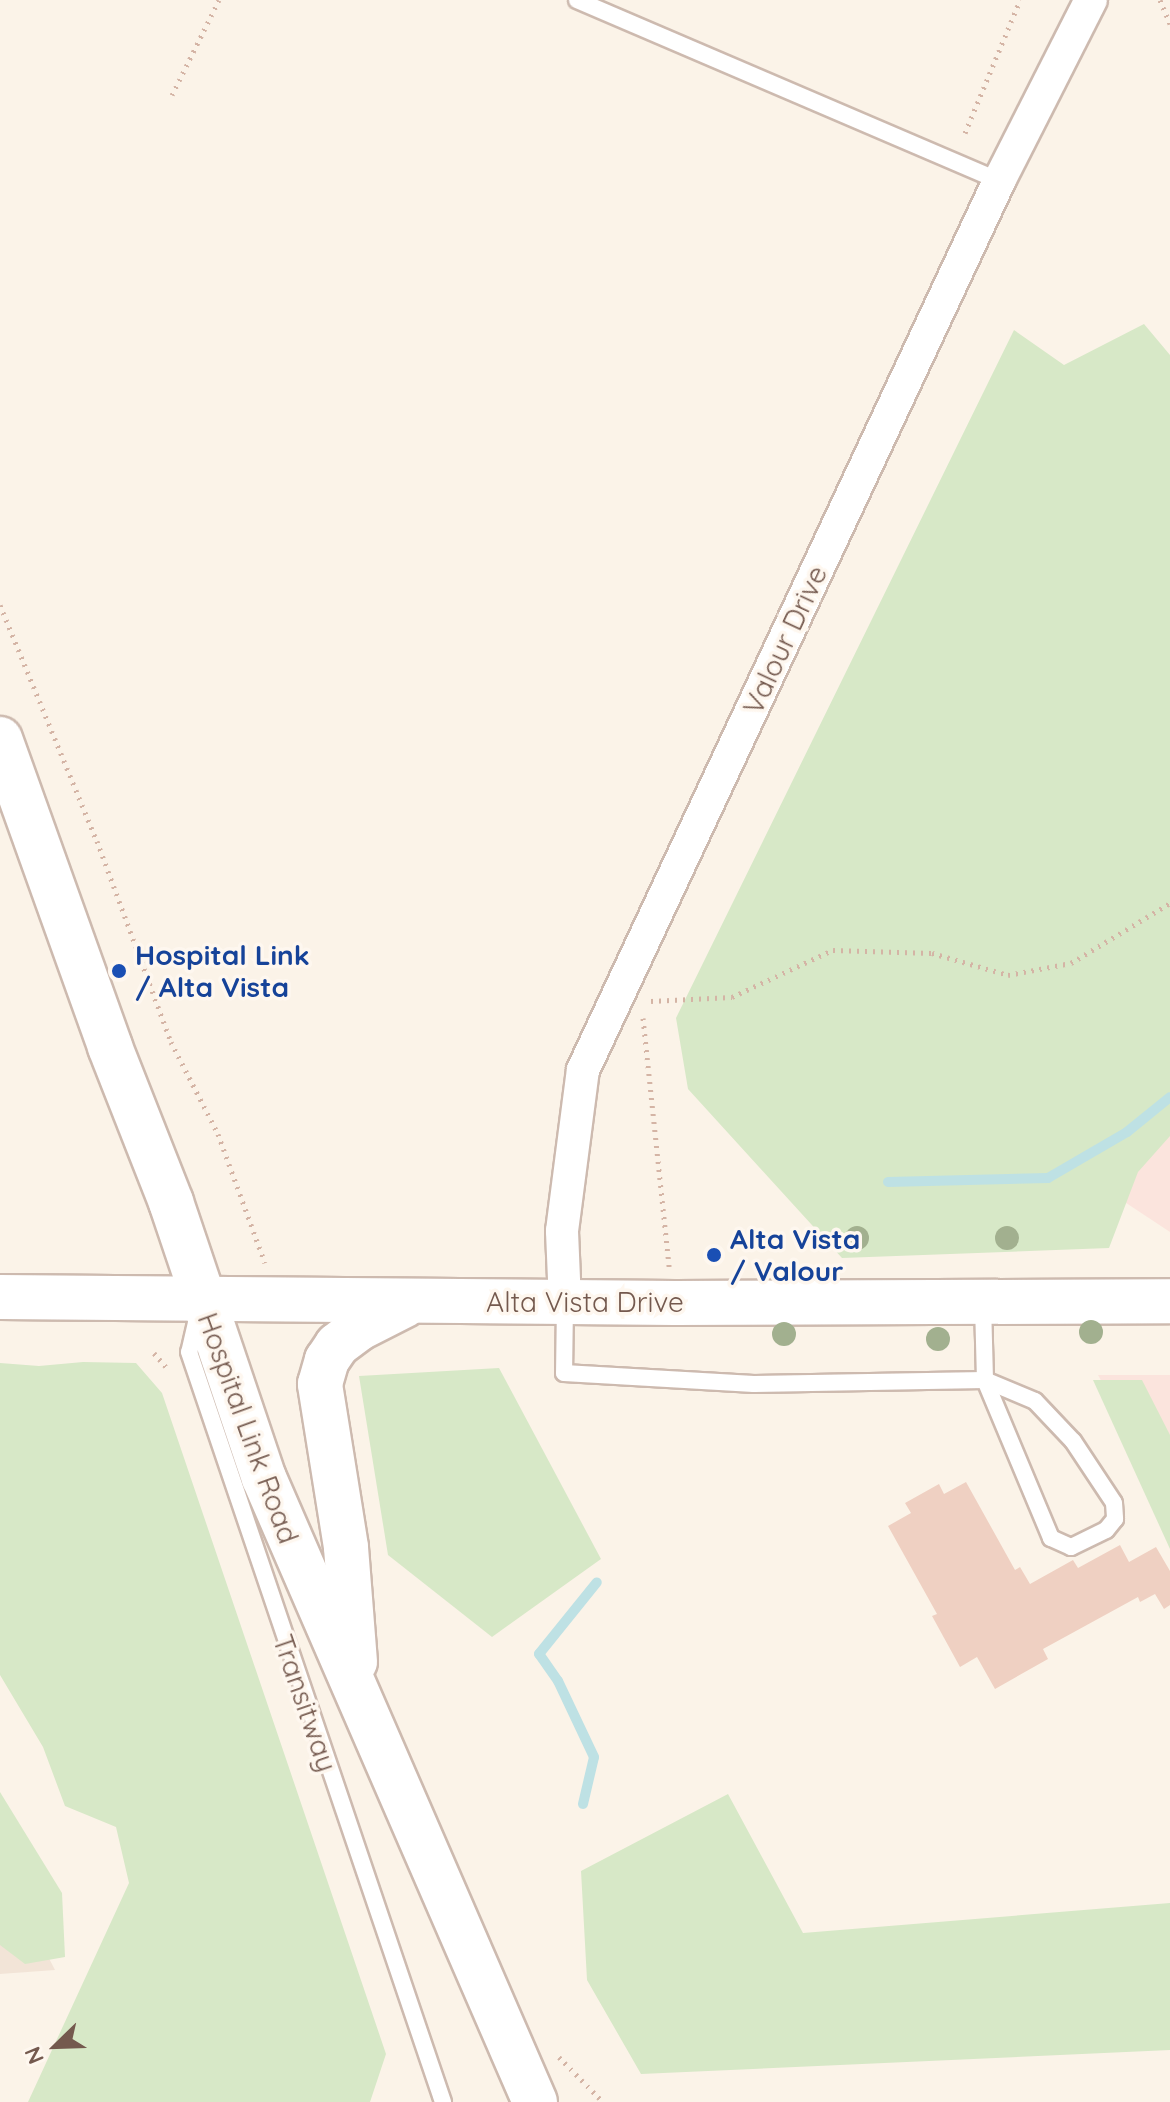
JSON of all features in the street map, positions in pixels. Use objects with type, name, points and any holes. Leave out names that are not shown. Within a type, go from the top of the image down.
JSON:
[{"type":"street","name":"Valour Drive","points":[[565,1303],[562,1231],[583,1070],[999,181],[1091,0]]},
{"type":"street","name":"Hospital Link Road","points":[[0,739],[110,1047],[171,1202],[201,1301],[269,1491],[356,1684],[535,2102]]},
{"type":"street","name":"Alta Vista Drive","points":[[0,1297],[565,1303],[1170,1301]]},
{"type":"street","points":[[356,1684],[346,1547],[320,1384],[327,1360],[337,1345],[358,1329],[412,1301]]},
{"type":"lane","points":[[577,0],[999,181]]},
{"type":"lane","points":[[565,1303],[564,1373],[754,1384],[985,1380],[1035,1401],[1073,1441],[1114,1503],[1115,1519],[1106,1530],[1071,1547],[1051,1538],[985,1380],[983,1300]]},
{"type":"lane","name":"Transitway","points":[[201,1301],[189,1352],[443,2102]]},
{"type":"path","points":[[172,95],[219,0]]},
{"type":"path","points":[[965,133],[1020,0]]},
{"type":"path","points":[[1160,0],[1170,24]]},
{"type":"path","points":[[0,605],[97,841],[171,1042],[218,1134],[261,1253]]},
{"type":"path","points":[[675,1303],[641,1002],[732,997],[833,950],[932,953],[1008,975],[1071,963],[1170,903]]},
{"type":"path","points":[[554,2051],[603,2102]]},
{"type":"shaded area","points":[[1170,1044],[1170,1232],[1043,1148]]},
{"type":"shaded area","points":[[1098,1375],[1170,1375],[1170,1506]]},
{"type":"shaded area","points":[[0,1863],[55,1970],[0,1974]]},
{"type":"green space","points":[[1144,324],[1170,355],[1170,1136],[1138,1172],[1109,1248],[842,1258],[688,1089],[676,1018],[1014,330],[1064,365]]},
{"type":"green space","points":[[83,1362],[136,1363],[162,1393],[386,2054],[370,2102],[28,2102],[129,1883],[116,1827],[65,1806],[43,1747],[0,1675],[0,1363],[39,1366]]},
{"type":"green space","points":[[499,1368],[601,1559],[492,1637],[388,1555],[359,1376]]},
{"type":"green space","points":[[1093,1380],[1142,1380],[1170,1435],[1170,1549]]},
{"type":"green space","points":[[0,1792],[62,1893],[65,1957],[25,1964],[0,1945]]},
{"type":"green space","points":[[728,1794],[803,1933],[1170,1903],[1170,2050],[641,2074],[587,1980],[581,1871]]},
{"type":"building","points":[[966,1482],[1015,1570],[1020,1567],[1030,1584],[1073,1560],[1078,1568],[1120,1545],[1129,1562],[1156,1547],[1170,1571],[1170,1605],[1164,1609],[1155,1594],[1140,1602],[1138,1597],[1043,1649],[1048,1659],[995,1689],[977,1657],[960,1667],[932,1616],[937,1614],[888,1526],[911,1513],[905,1503],[939,1484],[944,1494]]},
{"type":"waterway","points":[[888,1182],[1048,1178],[1127,1132],[1170,1097]]},
{"type":"waterway","points":[[583,1804],[594,1757],[558,1681],[539,1654],[597,1582]]},
{"type":"place","name":"Hospital Link / Alta Vista","points":[[119,971]]},
{"type":"place","name":"Alta Vista / Valour","points":[[714,1255]]}]
